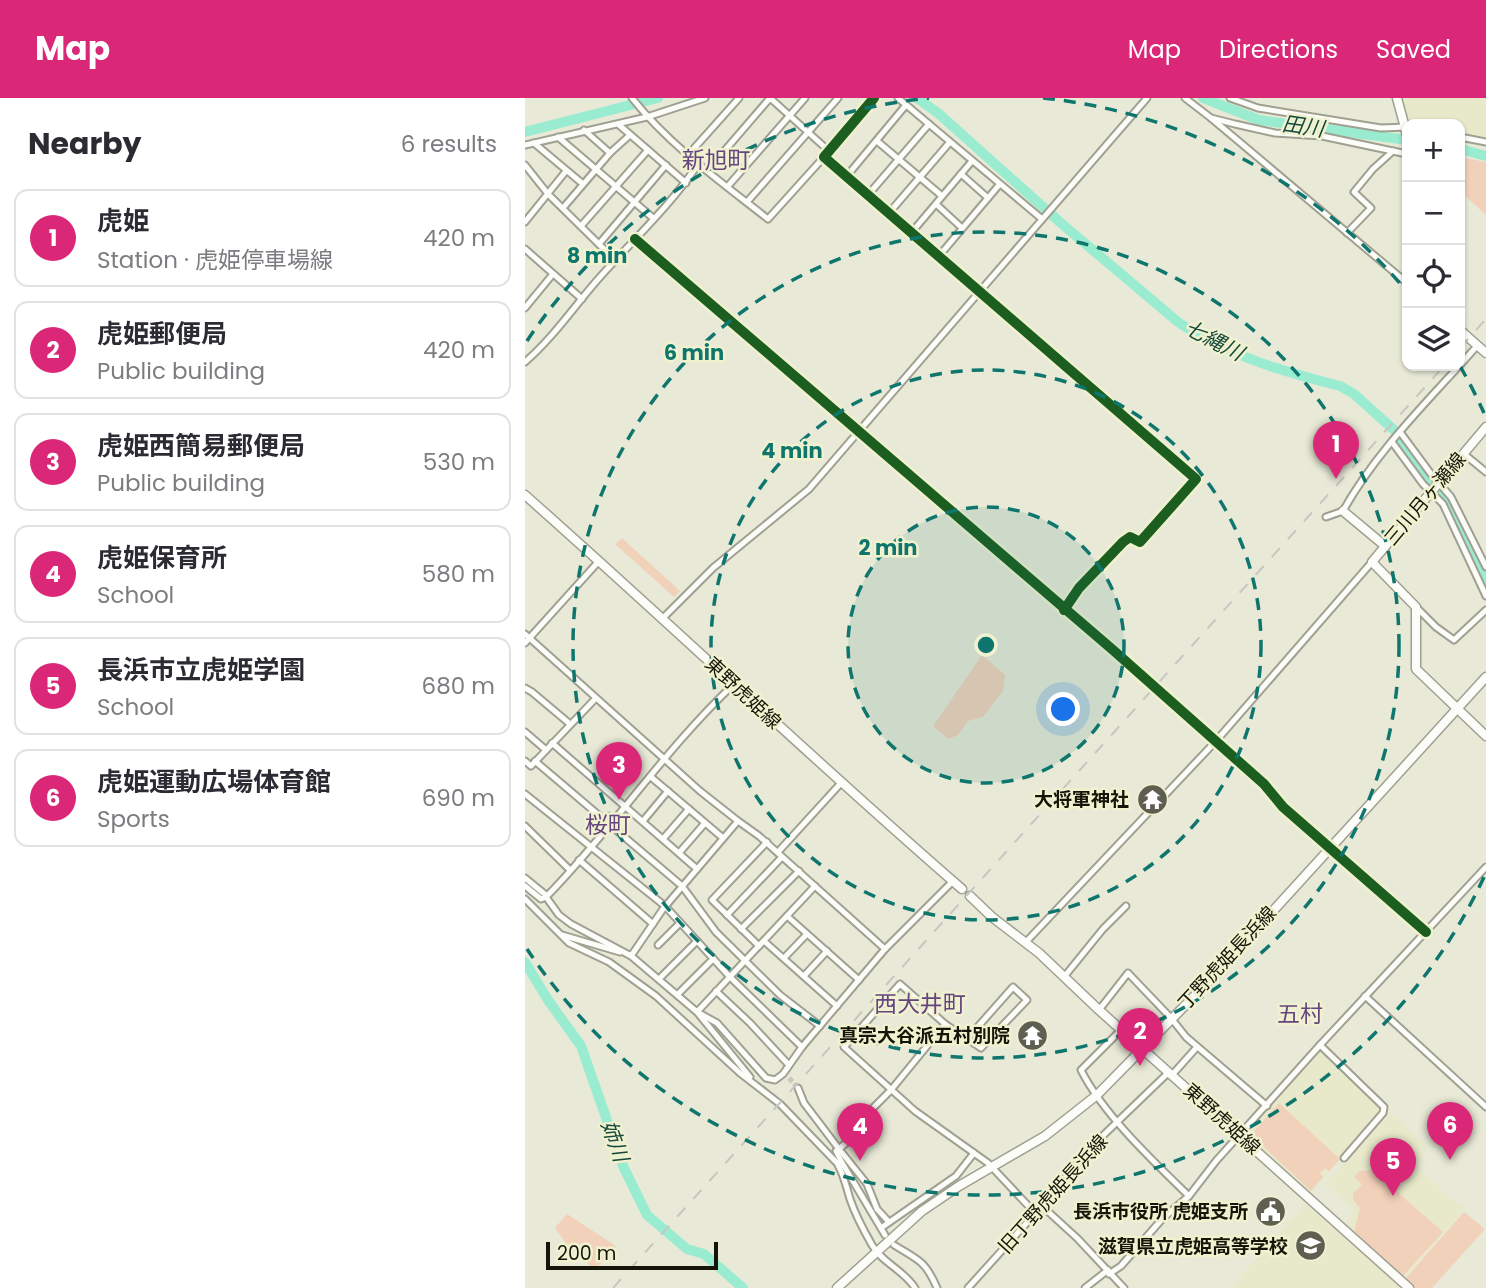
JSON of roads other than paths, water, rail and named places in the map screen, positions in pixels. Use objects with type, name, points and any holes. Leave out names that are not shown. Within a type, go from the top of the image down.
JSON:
[{"type":"main road","points":[[1397,98],[1403,119]]},
{"type":"main road","points":[[1465,335],[1486,353]]},
{"type":"main road","name":"三川月ヶ瀬線","points":[[1416,607],[1372,562],[1486,427]]},
{"type":"main road","name":"東野虎姫線","points":[[525,495],[841,783],[962,889]]},
{"type":"main road","points":[[1343,511],[1385,546]]},
{"type":"main road","points":[[1416,607],[1415,666],[1486,736]]},
{"type":"main road","name":"丁野虎姫長浜線","points":[[837,1288],[922,1211],[1045,1136],[1069,1120],[1097,1095],[1212,978],[1486,677]]},
{"type":"main road","name":"東野虎姫線","points":[[970,896],[1065,977],[1409,1288]]},
{"type":"street","points":[[632,98],[646,115],[699,163],[768,219],[874,98]]},
{"type":"street","points":[[525,145],[618,124],[705,98]]},
{"type":"street","points":[[689,154],[739,98]]},
{"type":"street","points":[[708,170],[770,98],[829,151]]},
{"type":"street","points":[[728,186],[805,98]]},
{"type":"street","points":[[747,202],[838,98]]},
{"type":"street","points":[[898,98],[999,185],[1043,218]]},
{"type":"street","points":[[663,618],[713,568],[809,489],[1147,98]]},
{"type":"street","points":[[1185,98],[1402,279]]},
{"type":"street","points":[[1230,98],[1258,108],[1402,130]]},
{"type":"street","points":[[846,177],[906,105]]},
{"type":"street","points":[[1211,118],[1275,133],[1322,136],[1402,153]]},
{"type":"street","points":[[618,124],[686,183]]},
{"type":"street","points":[[868,195],[929,124]]},
{"type":"street","points":[[584,130],[610,153]]},
{"type":"street","points":[[563,208],[629,135]]},
{"type":"street","points":[[558,137],[653,218]]},
{"type":"street","points":[[1465,137],[1486,142]]},
{"type":"street","points":[[877,141],[942,196]]},
{"type":"street","points":[[889,213],[950,142]]},
{"type":"street","points":[[534,143],[583,184]]},
{"type":"street","points":[[581,226],[648,150]]},
{"type":"street","points":[[1347,233],[1371,208],[1353,192],[1393,151]]},
{"type":"street","points":[[824,157],[1196,479],[1140,542],[1130,537],[1123,542],[1079,588],[1064,610]]},
{"type":"street","points":[[912,232],[972,161]]},
{"type":"street","points":[[525,362],[538,351],[686,183],[699,163]]},
{"type":"street","points":[[525,165],[548,194],[615,261]]},
{"type":"street","points":[[599,244],[666,165]]},
{"type":"street","points":[[525,222],[566,171]]},
{"type":"street","points":[[961,174],[988,198]]},
{"type":"street","points":[[939,256],[999,185]]},
{"type":"street","points":[[936,204],[962,228]]},
{"type":"street","points":[[635,239],[1216,741],[1330,848],[1426,932]]},
{"type":"street","points":[[525,249],[582,299]]},
{"type":"street","points":[[525,308],[554,274]]},
{"type":"street","points":[[1465,359],[1477,346]]},
{"type":"street","points":[[1326,517],[1343,511],[1354,490],[1454,371]]},
{"type":"street","points":[[1400,432],[1456,504],[1486,568]]},
{"type":"street","points":[[1392,442],[1443,504],[1486,596]]},
{"type":"street","points":[[1464,454],[1486,472]]},
{"type":"street","points":[[599,561],[527,638],[738,821],[767,842],[885,948]]},
{"type":"street","points":[[1025,943],[1216,741],[1372,562]]},
{"type":"street","points":[[1416,607],[1454,640],[1486,610]]},
{"type":"street","points":[[525,886],[541,899],[547,897],[652,777],[699,718],[734,684]]},
{"type":"street","points":[[525,688],[570,724]]},
{"type":"street","points":[[526,772],[596,698]]},
{"type":"street","points":[[525,732],[546,750]]},
{"type":"street","points":[[552,743],[697,869]]},
{"type":"street","points":[[525,761],[533,764],[682,886],[716,932],[780,995],[820,1026]]},
{"type":"street","points":[[652,777],[723,838]]},
{"type":"street","points":[[727,915],[841,783]]},
{"type":"street","points":[[643,821],[668,791]]},
{"type":"street","points":[[525,794],[665,906],[730,977],[803,1047]]},
{"type":"street","points":[[663,839],[689,809]]},
{"type":"street","points":[[631,956],[665,906],[738,821]]},
{"type":"street","points":[[679,853],[705,823]]},
{"type":"street","points":[[525,826],[570,870]]},
{"type":"street","points":[[759,946],[712,900],[767,842]]},
{"type":"street","points":[[579,860],[653,924]]},
{"type":"street","points":[[1085,1288],[1121,1266],[1163,1218],[1189,1196],[1239,1135],[1486,867]]},
{"type":"street","points":[[741,929],[799,871]]},
{"type":"street","points":[[525,878],[547,897],[559,915],[631,956],[697,1012],[756,1085]]},
{"type":"street","points":[[697,1012],[717,1023],[766,1078],[775,1080],[786,1076],[788,1064],[885,948],[953,881]]},
{"type":"street","points":[[697,1012],[815,886]]},
{"type":"street","points":[[525,899],[569,943],[609,962],[656,996],[780,1104],[837,1163],[874,1254],[901,1271],[915,1288]]},
{"type":"street","points":[[1065,977],[1103,929],[1126,906]]},
{"type":"street","points":[[787,916],[859,980]]},
{"type":"street","points":[[658,945],[680,923]]},
{"type":"street","points":[[560,934],[631,956]]},
{"type":"street","points":[[784,958],[807,934]]},
{"type":"street","points":[[764,940],[837,1006]]},
{"type":"street","points":[[659,979],[697,941]]},
{"type":"street","points":[[804,976],[827,951]]},
{"type":"street","points":[[677,995],[713,959]]},
{"type":"street","points":[[1099,1010],[1128,974],[1171,1018],[1186,1038],[1267,1106]]},
{"type":"street","points":[[967,1039],[1013,987],[1027,1000],[981,1048],[967,1039],[945,1024],[900,984],[844,1047],[915,1111],[992,1167],[1035,1213]]},
{"type":"street","points":[[716,991],[788,1064]]},
{"type":"street","points":[[1365,996],[1486,1107]]},
{"type":"street","points":[[885,1235],[836,1151],[864,1127],[870,1111],[891,1090],[945,1024]]},
{"type":"street","points":[[1121,1030],[1081,1070],[1119,1122],[1189,1196]]},
{"type":"street","points":[[1321,1045],[1384,1107],[1383,1113],[1343,1158]]},
{"type":"street","name":"旧丁野虎姫長浜線","points":[[968,1288],[1088,1150],[1197,1047]]},
{"type":"street","points":[[798,1088],[804,1102],[867,1184],[877,1209],[889,1222]]},
{"type":"street","points":[[881,1228],[956,1176],[974,1153]]},
{"type":"street","points":[[848,1185],[856,1184]]},
{"type":"street","points":[[1042,1206],[1124,1288]]},
{"type":"street","points":[[894,1245],[922,1261],[930,1271],[937,1288]]},
{"type":"waterway","name":"田川","points":[[525,132],[658,98]]},
{"type":"waterway","name":"七縄川","points":[[917,98],[938,113],[1062,224],[1178,322],[1236,353],[1298,375],[1340,386],[1354,394],[1394,430],[1447,501],[1486,583]]},
{"type":"waterway","name":"田川","points":[[1203,98],[1259,120],[1402,139]]},
{"type":"waterway","name":"田川","points":[[1465,150],[1486,156]]},
{"type":"waterway","name":"姉川","points":[[525,962],[581,1046],[623,1166],[647,1215],[687,1249],[704,1254],[743,1288]]},
{"type":"tunnel","points":[[789,1078],[798,1088]]},
{"type":"railway","points":[[1465,342],[1486,319]]},
{"type":"railway","points":[[613,1288],[1439,371]]},
{"type":"place","name":"虎姫","points":[[1336,479]]},
{"type":"place","name":"大将軍神社","points":[[1152,799]]},
{"type":"place","name":"虎姫西簡易郵便局","points":[[619,800]]},
{"type":"place","name":"真宗大谷派五村別院","points":[[1033,1035]]},
{"type":"place","name":"虎姫郵便局","points":[[1140,1066]]},
{"type":"place","name":"虎姫運動広場体育館","points":[[1450,1160]]},
{"type":"place","name":"虎姫保育所","points":[[860,1161]]},
{"type":"place","name":"長浜市立虎姫学園","points":[[1393,1196]]},
{"type":"place","name":"長浜市役所 虎姫支所","points":[[1271,1211]]},
{"type":"place","name":"滋賀県立虎姫高等学校","points":[[1311,1246]]},
{"type":"district","name":"新旭町","points":[[716,160]]},
{"type":"district","name":"桜町","points":[[608,825]]},
{"type":"district","name":"西大井町","points":[[920,1004]]},
{"type":"district","name":"五村","points":[[1300,1014]]}]
